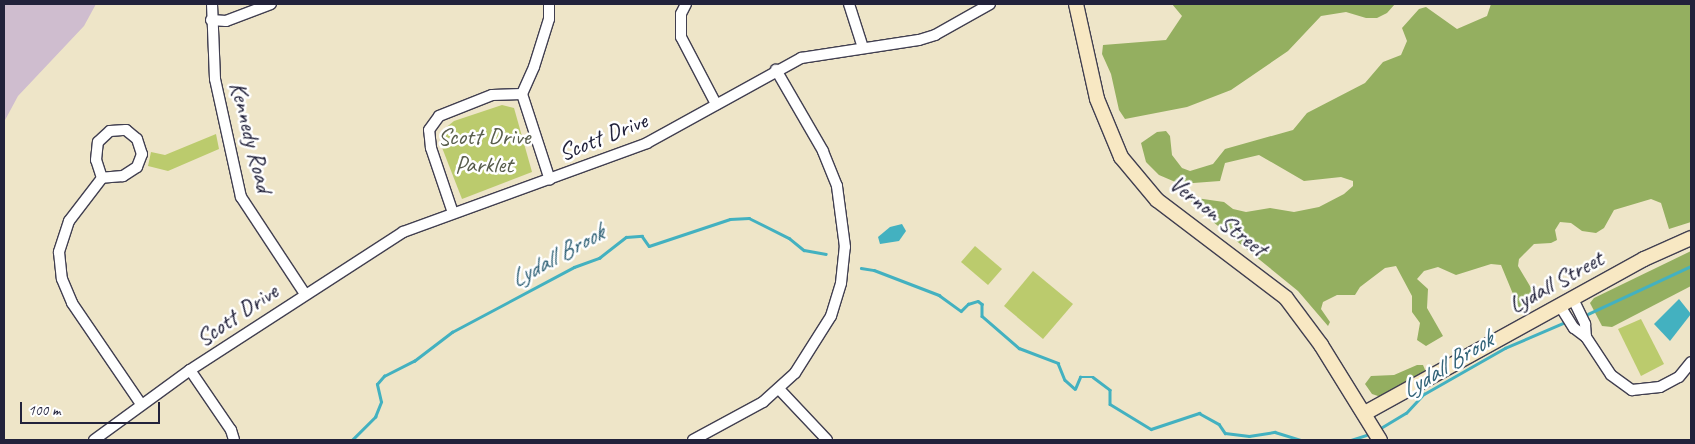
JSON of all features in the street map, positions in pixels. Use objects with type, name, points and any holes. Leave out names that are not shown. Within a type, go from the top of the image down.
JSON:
[{"type":"street","name":"Kennedy Road","points":[[212,4],[211,20],[215,78],[241,197],[305,294]]},
{"type":"street","points":[[211,20],[226,21],[271,4]]},
{"type":"street","points":[[549,4],[549,19],[534,67],[522,94],[550,180]]},
{"type":"street","points":[[686,4],[681,14],[681,37],[716,104]]},
{"type":"street","points":[[849,4],[863,48]]},
{"type":"street","name":"Scott Drive","points":[[94,440],[140,404],[383,243],[453,214],[647,143],[776,70],[801,58],[935,35],[990,4]]},
{"type":"street","name":"Vernon Street","points":[[1076,4],[1097,99],[1121,157],[1157,200],[1286,298],[1303,318],[1365,413],[1376,434]]},
{"type":"street","points":[[693,440],[746,412],[779,389],[810,354],[831,316],[842,283],[845,247],[837,186],[823,151],[776,70]]},
{"type":"street","points":[[453,214],[431,148],[430,130],[439,116],[492,95],[522,94]]},
{"type":"street","points":[[102,178],[96,160],[98,142],[110,131],[126,130],[137,139],[142,154],[136,167],[123,176],[102,178],[69,220],[59,252],[62,279],[72,303],[140,404]]},
{"type":"street","name":"Lydall Street","points":[[1365,413],[1664,248],[1691,238]]},
{"type":"street","points":[[1573,299],[1585,324],[1586,336]]},
{"type":"street","points":[[1560,306],[1571,323],[1586,336],[1611,376],[1632,390],[1660,387],[1679,377],[1691,362]]},
{"type":"street","points":[[190,370],[231,430],[234,440]]},
{"type":"street","points":[[779,389],[826,440]]},
{"type":"shaded area","points":[[4,4],[96,4],[84,26],[18,96],[4,122]]},
{"type":"green space","points":[[1172,4],[1395,4],[1387,13],[1377,18],[1366,18],[1346,12],[1321,16],[1288,51],[1231,90],[1187,107],[1125,119],[1119,110],[1111,74],[1102,54],[1103,45],[1166,40],[1182,16]]},
{"type":"green space","points":[[1491,4],[1691,4],[1691,222],[1669,229],[1661,203],[1651,199],[1614,210],[1604,228],[1596,233],[1582,231],[1571,223],[1560,222],[1555,230],[1557,240],[1551,243],[1534,244],[1519,259],[1518,266],[1537,298],[1534,304],[1520,311],[1501,265],[1491,264],[1456,275],[1438,267],[1424,271],[1417,279],[1428,289],[1427,308],[1443,336],[1426,346],[1417,340],[1420,323],[1412,312],[1412,296],[1396,266],[1385,268],[1360,287],[1355,295],[1337,295],[1323,302],[1321,309],[1330,322],[1328,326],[1298,291],[1196,208],[1191,201],[1196,198],[1224,202],[1233,209],[1246,212],[1270,208],[1294,212],[1319,207],[1344,194],[1353,186],[1353,181],[1341,177],[1304,181],[1259,155],[1225,163],[1220,181],[1180,184],[1159,175],[1146,162],[1141,143],[1157,132],[1166,131],[1170,136],[1172,155],[1182,168],[1190,171],[1213,164],[1225,149],[1293,130],[1307,113],[1365,83],[1383,62],[1401,55],[1407,41],[1402,28],[1419,9],[1426,7],[1457,29],[1487,16]]},
{"type":"green space","name":"Scott Drive Parklet","points":[[502,105],[514,108],[532,172],[462,199],[441,145],[443,130],[454,121]]},
{"type":"green space","points":[[216,134],[219,149],[168,171],[148,166],[151,152],[165,155]]},
{"type":"green space","points":[[975,246],[1002,269],[988,285],[961,262]]},
{"type":"green space","points":[[1691,251],[1691,286],[1612,327],[1602,326],[1590,303],[1594,298]]},
{"type":"green space","points":[[1033,271],[1073,304],[1043,339],[1004,306]]},
{"type":"green space","points":[[1641,319],[1664,364],[1641,376],[1618,329]]},
{"type":"green space","points":[[1417,365],[1423,365],[1426,372],[1381,397],[1372,394],[1365,384],[1371,376],[1394,375]]},
{"type":"water","points":[[902,224],[906,231],[899,241],[880,244],[878,237],[890,227]]},
{"type":"water","points":[[1679,299],[1691,314],[1670,341],[1654,324]]},
{"type":"waterway","name":"Lydall Brook","points":[[352,440],[375,417],[381,402],[377,384],[384,376],[414,361],[452,332],[574,267],[599,258],[626,237],[642,236],[649,246],[730,219],[749,218],[789,238],[804,250],[826,254]]},
{"type":"waterway","name":"Lydall Brook","points":[[1588,314],[1691,266]]},
{"type":"waterway","name":"Lydall Brook","points":[[861,268],[874,270],[939,295],[961,311],[968,304],[978,301],[982,304],[982,316],[1019,348],[1058,363],[1065,380],[1075,389],[1080,377],[1093,377],[1110,390],[1110,404],[1151,429],[1199,413],[1219,424],[1225,433],[1249,436],[1275,432],[1302,440]]},
{"type":"waterway","name":"Lydall Brook","points":[[1379,429],[1406,413],[1424,394],[1505,348],[1563,323]]},
{"type":"waterway","name":"Lydall Brook","points":[[1351,440],[1370,434]]}]
